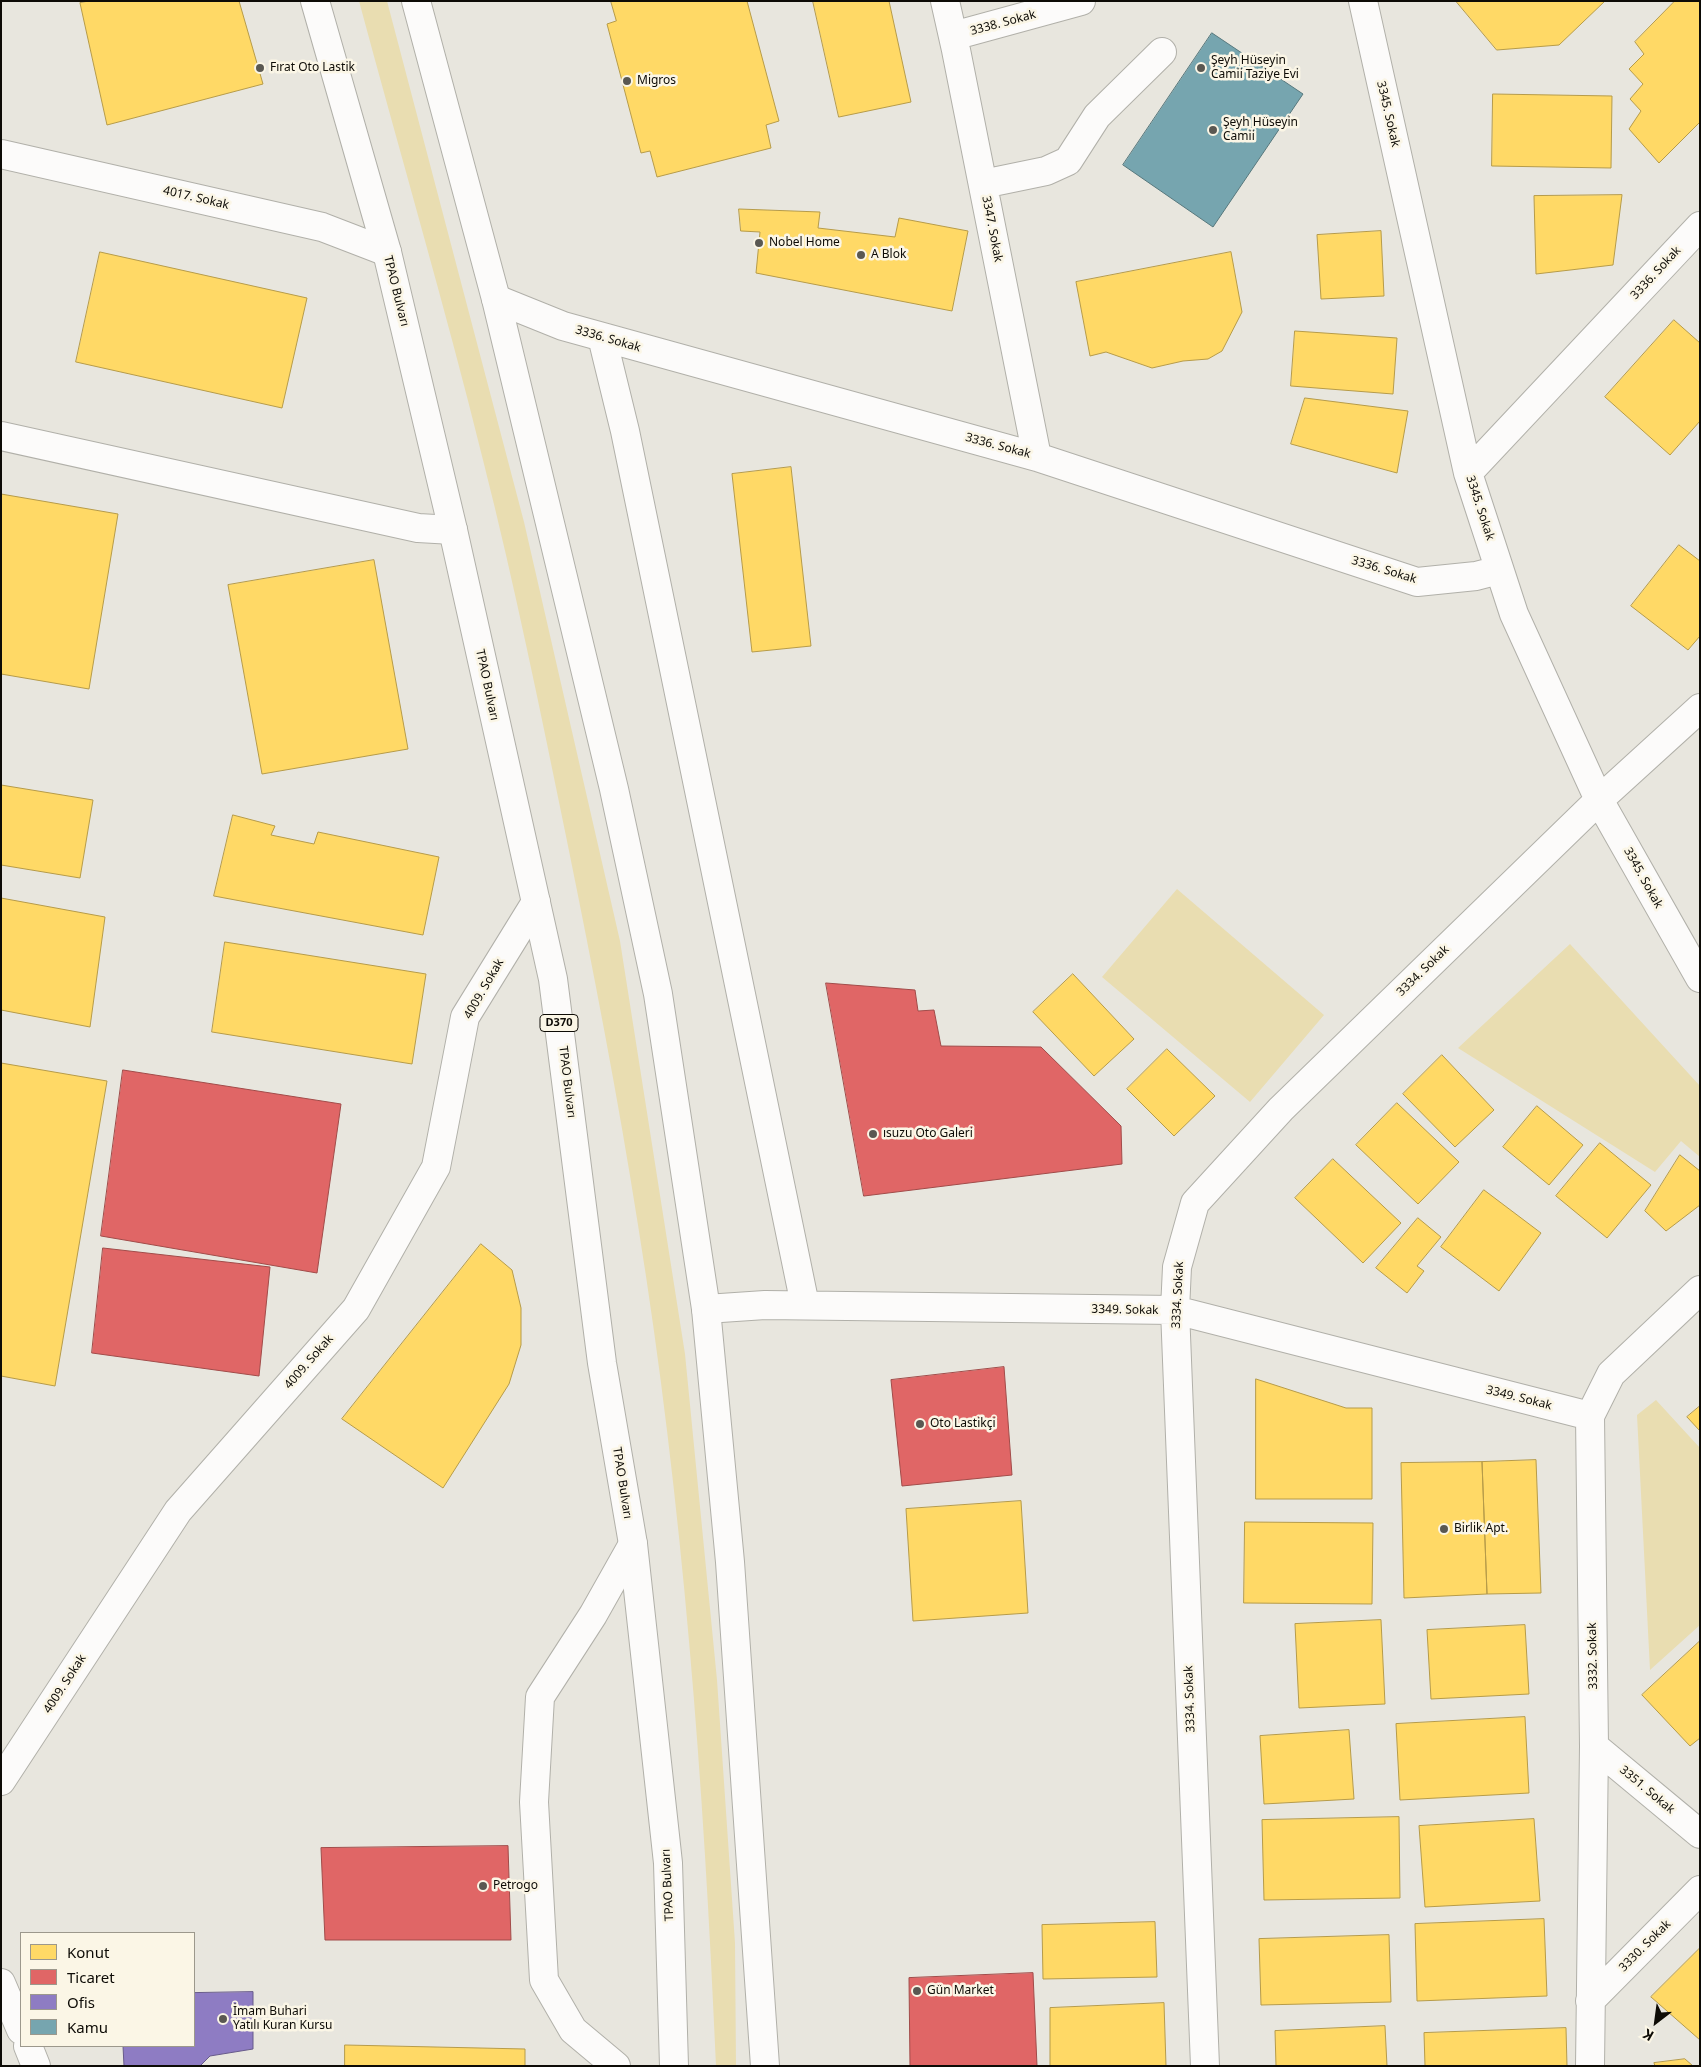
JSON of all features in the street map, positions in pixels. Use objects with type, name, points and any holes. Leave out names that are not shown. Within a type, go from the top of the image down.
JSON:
[{"type":"main road","name":"TPAO Bulvarı","points":[[315,1],[387,252],[453,530],[554,979],[602,1363],[632,1544],[668,1863],[674,2066]]},
{"type":"main road","points":[[416,1],[496,299],[614,789],[658,994],[706,1309],[730,1562],[765,2066]]},
{"type":"main road","name":"3347. Sokak","points":[[945,1],[1037,457]]},
{"type":"main road","name":"3338. Sokak","points":[[953,36],[1081,1]]},
{"type":"main road","name":"3345. Sokak","points":[[1363,1],[1468,473],[1514,614],[1599,800],[1700,978]]},
{"type":"main road","points":[[983,184],[1046,171],[1068,161],[1097,116],[1162,52]]},
{"type":"main road","name":"4017. Sokak","points":[[1,154],[322,227],[387,252]]},
{"type":"main road","name":"3336. Sokak","points":[[1468,473],[1700,226]]},
{"type":"main road","name":"3336. Sokak","points":[[496,299],[563,326],[1037,457],[1417,582],[1476,576],[1500,570]]},
{"type":"main road","points":[[602,337],[625,431],[805,1305]]},
{"type":"main road","points":[[1,436],[418,528],[453,530]]},
{"type":"main road","name":"3334. Sokak","points":[[1205,2066],[1175,1310],[1178,1267],[1195,1203],[1281,1109],[1599,800],[1700,708]]},
{"type":"main road","name":"4009. Sokak","points":[[1,1781],[178,1511],[356,1309],[436,1167],[465,1017],[536,902]]},
{"type":"main road","name":"3332. Sokak","points":[[1590,2066],[1594,1746],[1590,1416],[1611,1374],[1700,1290]]},
{"type":"main road","name":"3349. Sokak","points":[[706,1309],[765,1305],[805,1305],[1175,1310],[1590,1416]]},
{"type":"main road","points":[[616,2066],[573,2030],[544,1980],[534,1802],[540,1697],[593,1615],[632,1544]]},
{"type":"main road","name":"3351. Sokak","points":[[1594,1746],[1700,1834]]},
{"type":"main road","name":"3330. Sokak","points":[[1590,2001],[1700,1890]]},
{"type":"main road","points":[[1,1983],[20,2028]]},
{"type":"main road","points":[[28,2047],[36,2066]]},
{"type":"shaded area","points":[[359,1],[387,1],[524,522],[620,941],[685,1354],[717,1680],[735,1943],[736,2066],[716,2066],[698,1750],[679,1539],[654,1329],[614,1081],[567,841],[506,555],[453,345]]},
{"type":"shaded area","points":[[1177,889],[1324,1015],[1250,1102],[1102,977]]},
{"type":"shaded area","points":[[1570,944],[1700,1086],[1700,1157],[1681,1141],[1655,1172],[1458,1048]]},
{"type":"shaded area","points":[[1656,1400],[1700,1448],[1700,1625],[1650,1670],[1637,1415]]},
{"type":"building: Konut","points":[[89,1],[239,1],[263,84],[107,125],[80,3]]},
{"type":"building: Konut","points":[[611,1],[747,1],[779,121],[766,125],[771,148],[657,177],[650,151],[641,153],[607,24],[616,21]]},
{"type":"building: Konut","points":[[813,1],[889,1],[911,102],[839,117]]},
{"type":"building: Konut","points":[[1456,1],[1605,1],[1559,45],[1497,50]]},
{"type":"building: Konut","points":[[1675,1],[1700,1],[1700,122],[1659,163],[1629,129],[1641,111],[1630,99],[1643,84],[1629,69],[1644,54],[1635,42]]},
{"type":"building: Konut","points":[[1493,94],[1612,96],[1611,168],[1492,166]]},
{"type":"building: Konut","points":[[1622,195],[1613,265],[1536,274],[1534,196]]},
{"type":"building: Konut","name":"A Blok","points":[[739,209],[820,212],[818,228],[895,237],[899,218],[968,231],[952,311],[756,273],[760,232],[741,231]]},
{"type":"building: Konut","points":[[1381,231],[1384,296],[1321,299],[1317,235]]},
{"type":"building: Konut","points":[[100,252],[307,298],[282,408],[76,362]]},
{"type":"building: Konut","points":[[1231,252],[1242,312],[1222,351],[1208,359],[1183,361],[1152,368],[1106,352],[1090,356],[1076,282]]},
{"type":"building: Konut","points":[[1674,320],[1700,343],[1700,421],[1670,455],[1605,397]]},
{"type":"building: Konut","points":[[1295,331],[1397,338],[1393,394],[1291,386]]},
{"type":"building: Konut","points":[[1305,398],[1408,411],[1397,473],[1291,444]]},
{"type":"building: Konut","points":[[791,467],[811,646],[752,652],[732,474]]},
{"type":"building: Konut","points":[[1,494],[118,514],[89,689],[1,674]]},
{"type":"building: Konut","points":[[1679,545],[1700,561],[1700,636],[1688,650],[1631,606]]},
{"type":"building: Konut","points":[[374,560],[408,749],[262,774],[228,585]]},
{"type":"building: Konut","points":[[1,785],[93,800],[80,878],[1,865]]},
{"type":"building: Konut","points":[[233,815],[275,826],[271,835],[314,844],[318,832],[439,857],[423,935],[214,896]]},
{"type":"building: Konut","points":[[1,898],[105,917],[90,1027],[1,1010]]},
{"type":"building: Konut","points":[[225,942],[426,974],[412,1064],[212,1032]]},
{"type":"building: Konut","points":[[1073,974],[1134,1039],[1094,1076],[1033,1012]]},
{"type":"building: Konut","points":[[1167,1049],[1215,1096],[1174,1136],[1127,1089]]},
{"type":"building: Konut","points":[[1442,1055],[1494,1110],[1455,1147],[1403,1094]]},
{"type":"building: Konut","points":[[1,1063],[107,1081],[55,1386],[1,1376]]},
{"type":"building: Konut","points":[[1397,1103],[1459,1162],[1418,1204],[1356,1145]]},
{"type":"building: Konut","points":[[1537,1106],[1583,1145],[1549,1185],[1503,1147]]},
{"type":"building: Konut","points":[[1600,1143],[1651,1185],[1607,1238],[1556,1196]]},
{"type":"building: Konut","points":[[1680,1155],[1700,1171],[1700,1205],[1666,1231],[1645,1211]]},
{"type":"building: Konut","points":[[1333,1159],[1401,1223],[1363,1263],[1295,1198]]},
{"type":"building: Konut","points":[[1484,1190],[1541,1233],[1499,1291],[1441,1247]]},
{"type":"building: Konut","points":[[1418,1218],[1441,1237],[1417,1266],[1424,1271],[1407,1293],[1376,1268]]},
{"type":"building: Konut","points":[[481,1244],[512,1270],[521,1308],[521,1345],[509,1384],[443,1488],[342,1419]]},
{"type":"building: Konut","points":[[1256,1379],[1346,1408],[1372,1408],[1372,1499],[1256,1499]]},
{"type":"building: Konut","points":[[1700,1406],[1700,1431],[1687,1417]]},
{"type":"building: Konut","points":[[1536,1460],[1541,1593],[1487,1594],[1482,1462]]},
{"type":"building: Konut","name":"Birlik Apt.","points":[[1482,1462],[1487,1594],[1404,1598],[1401,1463]]},
{"type":"building: Konut","points":[[1021,1501],[1028,1613],[913,1621],[906,1509]]},
{"type":"building: Konut","points":[[1245,1522],[1373,1523],[1372,1604],[1244,1603]]},
{"type":"building: Konut","points":[[1381,1620],[1385,1704],[1299,1708],[1295,1624]]},
{"type":"building: Konut","points":[[1525,1625],[1529,1694],[1431,1699],[1427,1630]]},
{"type":"building: Konut","points":[[1700,1641],[1700,1738],[1690,1746],[1642,1695]]},
{"type":"building: Konut","points":[[1525,1717],[1529,1793],[1400,1800],[1396,1724]]},
{"type":"building: Konut","points":[[1349,1730],[1354,1799],[1264,1804],[1260,1736]]},
{"type":"building: Konut","points":[[1399,1817],[1400,1898],[1264,1900],[1262,1820]]},
{"type":"building: Konut","points":[[1534,1819],[1540,1901],[1425,1907],[1419,1826]]},
{"type":"building: Konut","points":[[1544,1919],[1547,1996],[1417,2001],[1415,1924]]},
{"type":"building: Konut","points":[[1155,1922],[1157,1977],[1043,1979],[1042,1925]]},
{"type":"building: Konut","points":[[1389,1935],[1391,2002],[1261,2005],[1259,1939]]},
{"type":"building: Konut","points":[[1700,1948],[1700,2040],[1651,1997]]},
{"type":"building: Konut","points":[[1164,2003],[1166,2066],[1050,2066],[1050,2008]]},
{"type":"building: Konut","points":[[1385,2026],[1387,2066],[1276,2066],[1275,2031]]},
{"type":"building: Konut","points":[[1566,2028],[1567,2066],[1425,2066],[1424,2033]]},
{"type":"building: Konut","points":[[345,2045],[525,2049],[525,2066],[345,2066]]},
{"type":"building: Konut","points":[[1685,2059],[1693,2066],[1655,2066],[1654,2063]]},
{"type":"building: Ticaret","points":[[826,983],[915,990],[918,1011],[934,1010],[941,1046],[1041,1047],[1121,1126],[1122,1164],[864,1196]]},
{"type":"building: Ticaret","points":[[123,1070],[341,1104],[317,1273],[101,1236]]},
{"type":"building: Ticaret","points":[[103,1248],[270,1267],[259,1376],[92,1353]]},
{"type":"building: Ticaret","points":[[1004,1367],[1012,1475],[902,1486],[891,1380]]},
{"type":"building: Ticaret","points":[[508,1846],[511,1940],[325,1940],[321,1848]]},
{"type":"building: Ticaret","points":[[1033,1973],[1037,2066],[910,2066],[909,1978]]},
{"type":"building: Ofis","name":"İmam Buhari Yatılı Kuran Kursu","points":[[253,1992],[253,2049],[210,2056],[200,2066],[124,2066],[123,2047],[195,2047],[195,1993]]},
{"type":"building: Kamu","name":"Şeyh Hüseyin Camii","points":[[1212,33],[1303,94],[1213,227],[1123,165]]},
{"type":"place","name":"Fırat Oto Lastik","points":[[260,68]]},
{"type":"place","name":"Şeyh Hüseyin Camii Taziye Evi","points":[[1201,68]]},
{"type":"place","name":"Migros","points":[[627,81]]},
{"type":"place","name":"Şeyh Hüseyin Camii","points":[[1213,130]]},
{"type":"place","name":"Nobel Home","points":[[759,243]]},
{"type":"place","name":"A Blok","points":[[861,255]]},
{"type":"place","name":"ısuzu Oto Galeri","points":[[873,1134]]},
{"type":"place","name":"Oto Lastikçi","points":[[920,1424]]},
{"type":"place","name":"Birlik Apt.","points":[[1444,1529]]},
{"type":"place","name":"Petrogo","points":[[483,1886]]},
{"type":"place","name":"Gün Market","points":[[917,1991]]},
{"type":"place","name":"İmam Buhari Yatılı Kuran Kursu","points":[[223,2019]]}]
